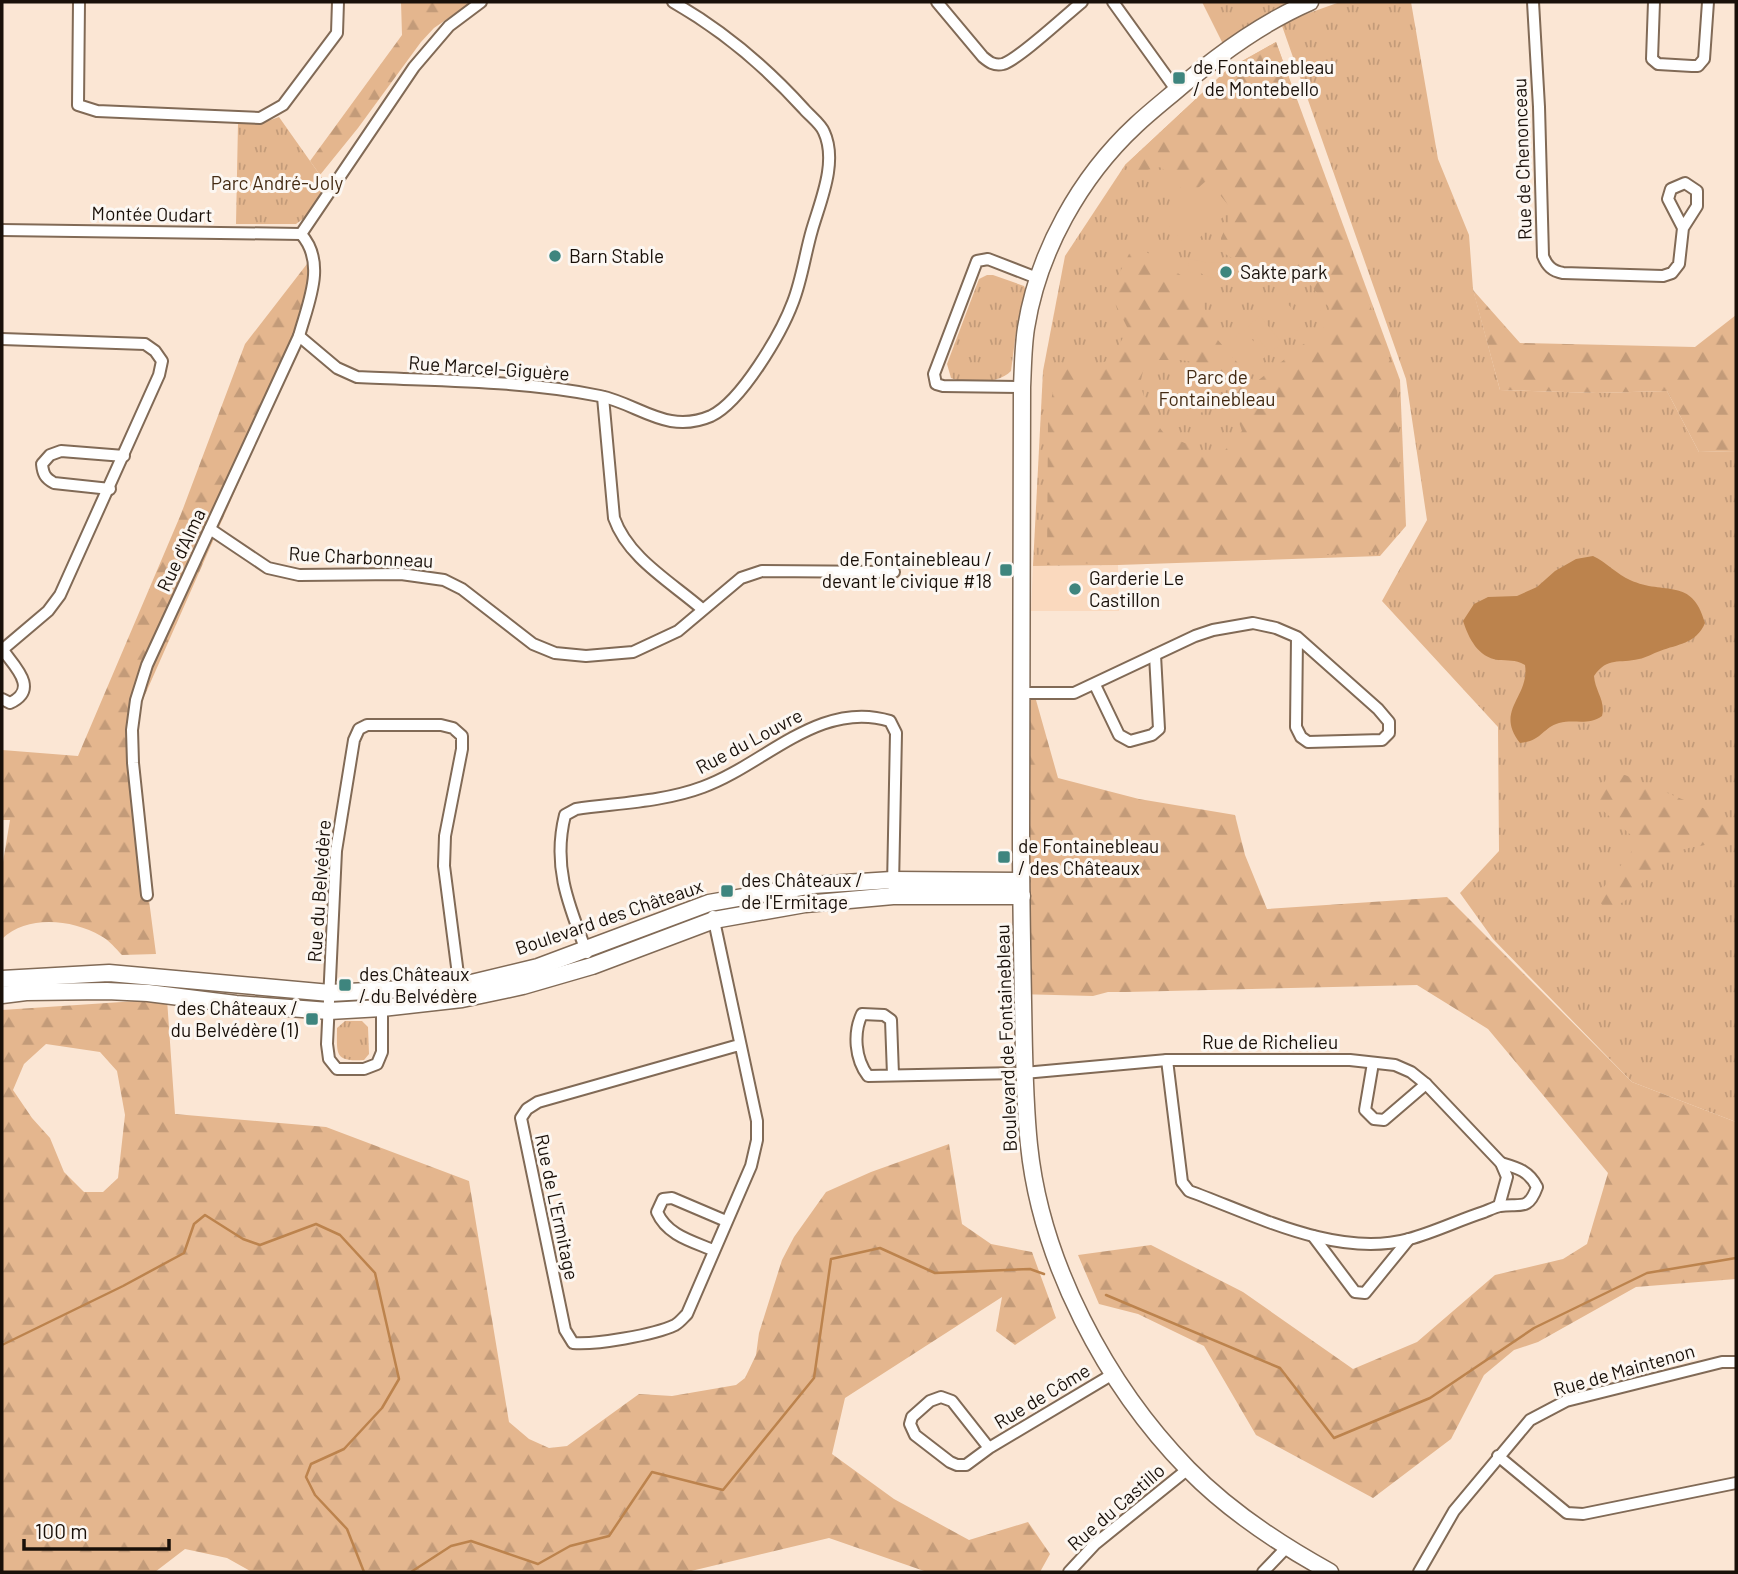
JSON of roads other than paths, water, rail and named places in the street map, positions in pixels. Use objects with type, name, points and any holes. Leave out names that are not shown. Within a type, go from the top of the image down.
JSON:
[{"type":"street","points":[[79,2],[78,105],[97,111],[260,118],[283,105],[337,33],[338,2]]},
{"type":"street","points":[[301,234],[414,67],[449,26],[481,2]]},
{"type":"street","name":"Rue Marcel-Giguère","points":[[299,336],[337,368],[358,377],[542,387],[603,397],[664,421],[684,422],[710,416],[735,399],[762,362],[793,302],[825,185],[829,158],[824,132],[784,86],[712,25],[673,2]]},
{"type":"street","points":[[937,2],[983,57],[990,63],[999,65],[1024,50],[1082,2]]},
{"type":"street","points":[[1113,2],[1177,90]]},
{"type":"street","name":"Boulevard de Fontainebleau","points":[[1310,2],[1255,31],[1136,125],[1094,172],[1059,229],[1037,278],[1026,328],[1021,387],[1021,888],[1024,1073],[1029,1147],[1039,1203],[1060,1268],[1085,1325],[1113,1374],[1149,1423],[1188,1469],[1237,1512],[1286,1548],[1330,1572]]},
{"type":"street","name":"Rue de Chenonceau","points":[[1533,2],[1543,256],[1547,265],[1563,273],[1662,276],[1672,273],[1679,264],[1683,228]]},
{"type":"street","points":[[1654,2],[1652,59],[1658,64],[1692,66],[1698,66],[1704,59],[1707,2]]},
{"type":"street","name":"Montée Oudart","points":[[2,230],[301,234]]},
{"type":"street","name":"Rue d'Alma","points":[[147,895],[133,763],[132,730],[136,700],[147,665],[299,336],[314,281],[316,263],[311,245],[301,234]]},
{"type":"street","points":[[1021,387],[943,386],[936,384],[934,374],[977,261],[988,258],[1037,278]]},
{"type":"street","points":[[2,339],[145,344],[155,351],[162,361],[159,375],[110,489],[60,595],[48,611],[2,650],[23,677],[24,685],[18,699],[10,702],[2,699]]},
{"type":"street","points":[[603,397],[614,519],[621,537],[633,551],[702,609]]},
{"type":"street","points":[[110,489],[54,484],[47,480],[42,464],[50,454],[61,451],[124,456]]},
{"type":"street","name":"Rue Charbonneau","points":[[210,529],[268,568],[299,575],[401,574],[444,580],[463,589],[533,644],[555,653],[586,656],[633,652],[678,631],[741,578],[762,571],[894,572]]},
{"type":"street","points":[[1021,693],[1074,693],[1213,630],[1253,623],[1276,628],[1297,637],[1378,709],[1389,722],[1390,733],[1382,740],[1373,742],[1308,743],[1301,737],[1296,727],[1297,637]]},
{"type":"street","points":[[1096,685],[1119,735],[1130,741],[1152,735],[1159,729],[1155,655]]},
{"type":"street","name":"Rue du Louvre","points":[[592,966],[566,899],[559,864],[560,833],[565,815],[576,809],[678,795],[702,787],[730,776],[820,723],[843,717],[875,717],[890,722],[896,733],[893,888]]},
{"type":"street","name":"Rue du Belvédère","points":[[329,1010],[336,852],[354,740],[359,729],[367,725],[441,725],[453,728],[462,736],[462,749],[445,836],[444,866],[460,993]]},
{"type":"street","name":"Boulevard des Châteaux","points":[[2,979],[108,973],[330,993],[460,993],[586,950],[709,903],[813,885],[1021,888]]},
{"type":"street","name":"Boulevard des Châteaux","points":[[2,995],[107,990],[236,1004],[329,1010],[382,1008],[460,993],[523,986],[592,966],[714,920],[893,888]]},
{"type":"street","name":"Rue de L'Ermitage","points":[[709,903],[757,1121],[757,1140],[751,1166],[687,1314],[678,1324],[586,1344],[573,1343],[565,1330],[521,1118],[527,1109],[538,1102],[740,1045]]},
{"type":"street","points":[[329,1010],[329,1059],[337,1069],[364,1069],[377,1064],[382,1052],[382,1008]]},
{"type":"street","name":"Rue de Richelieu","points":[[892,1075],[891,1020],[884,1015],[862,1014],[855,1028],[861,1067],[868,1076],[1024,1073],[1167,1060],[1350,1060],[1395,1065],[1411,1072],[1426,1084],[1501,1163],[1522,1169],[1537,1187],[1532,1199],[1520,1207],[1499,1206],[1409,1240],[1378,1245],[1348,1245],[1312,1236],[1189,1191],[1182,1182],[1167,1060]]},
{"type":"street","points":[[1373,1063],[1365,1110],[1374,1119],[1384,1119],[1426,1084]]},
{"type":"street","points":[[1499,1206],[1507,1177],[1501,1163]]},
{"type":"street","points":[[713,1250],[672,1232],[662,1224],[657,1212],[663,1199],[672,1198],[726,1221]]},
{"type":"street","name":"Rue de Richelieu","points":[[1312,1236],[1355,1292],[1365,1293],[1409,1240]]},
{"type":"street","name":"Rue de Maintenon","points":[[1419,1572],[1454,1511],[1531,1420],[1566,1401],[1722,1362],[1736,1362]]},
{"type":"street","name":"Rue de Côme","points":[[989,1448],[953,1401],[947,1398],[930,1401],[912,1418],[910,1424],[915,1436],[950,1462],[966,1465],[989,1448],[1113,1374]]},
{"type":"street","points":[[1499,1456],[1567,1513],[1583,1514],[1736,1483]]},
{"type":"street","name":"Rue du Castillo","points":[[1069,1572],[1095,1544],[1188,1469]]},
{"type":"street","points":[[1263,1572],[1286,1548]]},
{"type":"waterway","points":[[2,1345],[184,1253],[194,1224],[205,1215],[243,1239],[260,1245],[316,1224],[340,1235],[375,1273],[399,1379],[382,1408],[344,1449],[311,1464],[306,1477],[315,1495],[347,1529],[364,1572]]},
{"type":"waterway","points":[[411,1572],[451,1546],[471,1541],[538,1564],[570,1546],[609,1536],[652,1472],[723,1490],[814,1378],[831,1259],[880,1248],[935,1273],[1030,1269],[1044,1274]]},
{"type":"waterway","points":[[1106,1295],[1280,1368],[1334,1438],[1430,1398],[1534,1328],[1647,1273],[1736,1258]]},
{"type":"place","name":"de Fontainebleau / de Montebello","points":[[1179,78]]},
{"type":"place","name":"Barn Stable","points":[[555,256]]},
{"type":"place","name":"Sakte park","points":[[1226,272]]},
{"type":"place","name":"de Fontainebleau / devant le civique #18","points":[[1006,570]]},
{"type":"place","name":"Garderie Le Castillon","points":[[1075,589]]},
{"type":"place","name":"de Fontainebleau / des Châteaux","points":[[1004,857]]},
{"type":"place","name":"des Châteaux / de l'Ermitage","points":[[727,891]]},
{"type":"place","name":"des Châteaux / du Belvédère","points":[[345,985]]},
{"type":"place","name":"des Châteaux / du Belvédère (1)","points":[[312,1019]]},
{"type":"park label","name":"Parc André-Joly","points":[[277,183]]},
{"type":"park label","name":"Parc de Fontainebleau","points":[[1217,388]]}]
